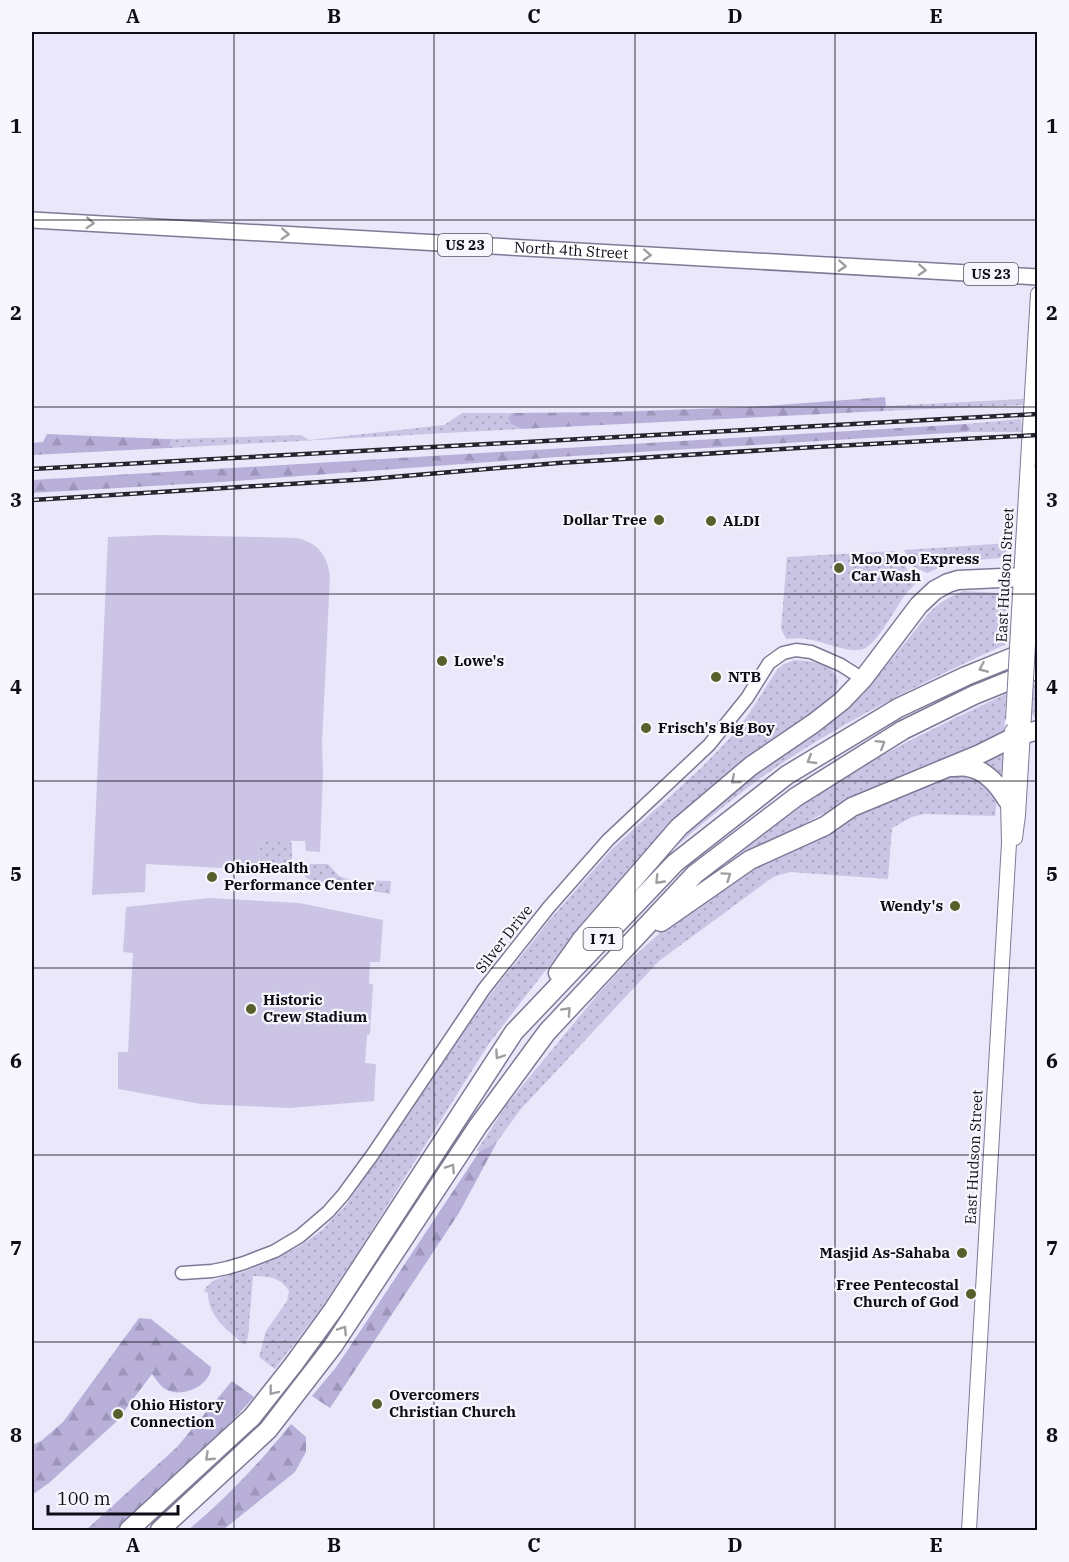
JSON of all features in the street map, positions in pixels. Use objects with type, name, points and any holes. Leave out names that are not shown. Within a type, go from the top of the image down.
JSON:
[{"type":"highway","points":[[514,1032],[582,939],[679,827],[751,766],[842,701],[863,679],[919,605],[935,590],[958,580],[1030,572]]},
{"type":"highway","name":"I 71","points":[[129,1530],[252,1417],[293,1365],[339,1300],[514,1032],[675,863],[786,775],[898,708],[966,676],[1038,647]]},
{"type":"highway","name":"I 71","points":[[160,1530],[268,1430],[333,1346],[478,1126],[547,1032],[695,874],[796,797],[903,730],[974,695],[1038,669]]},
{"type":"highway","points":[[614,961],[657,924],[750,860],[825,826],[852,807],[947,767],[1022,727]]},
{"type":"highway","points":[[947,767],[969,767],[989,777],[1001,789],[1008,801]]},
{"type":"main road","name":"North 4th Street","points":[[32,220],[1038,277]]},
{"type":"main road","name":"East Hudson Street","points":[[1030,572],[1038,294]]},
{"type":"main road","name":"East Hudson Street","points":[[1008,857],[1017,831],[1025,610],[1038,474]]},
{"type":"main road","name":"East Hudson Street","points":[[969,1530],[1010,843],[1008,801],[1022,727]]},
{"type":"street","name":"Silver Drive","points":[[182,1273],[227,1268],[275,1251],[300,1236],[328,1212],[344,1195],[373,1154],[484,989],[549,907],[608,840],[709,745],[747,698],[769,663],[783,653],[796,650],[811,652],[841,665],[863,679]]},
{"type":"shaded area","points":[[1023,399],[1023,405],[883,411],[886,406]]},
{"type":"shaded area","points":[[462,413],[512,413],[508,420],[521,429],[169,448],[171,439],[301,435],[309,440],[444,425]]},
{"type":"shaded area","points":[[1021,419],[1022,432],[966,432],[970,429],[966,424]]},
{"type":"shaded area","points":[[159,535],[297,538],[311,543],[321,551],[327,562],[330,576],[322,743],[320,852],[306,851],[305,841],[260,841],[259,870],[146,864],[145,892],[92,895],[108,537]]},
{"type":"shaded area","points":[[1010,543],[1008,550],[1000,558],[954,564],[927,573],[914,567],[904,550]]},
{"type":"shaded area","points":[[895,551],[911,575],[918,581],[868,646],[861,650],[851,650],[809,640],[786,639],[781,629],[787,557]]},
{"type":"shaded area","points":[[964,591],[998,593],[1005,596],[1001,601],[1005,604],[1009,614],[1009,643],[897,696],[790,758],[734,798],[647,872],[708,805],[862,696],[929,613],[945,600]]},
{"type":"shaded area","points":[[795,660],[821,664],[834,672],[837,687],[833,697],[801,726],[751,756],[703,795],[650,848],[541,976],[488,1045],[355,1257],[319,1311],[275,1369],[259,1357],[266,1331],[287,1301],[289,1291],[285,1286],[269,1277],[253,1276],[248,1337],[245,1345],[220,1323],[211,1309],[208,1293],[204,1291],[218,1279],[249,1270],[297,1247],[323,1229],[346,1205],[485,1001],[553,916],[613,848],[700,769],[731,737],[777,670],[784,664]]},
{"type":"shaded area","points":[[1037,683],[1038,720],[1032,714],[1033,684]]},
{"type":"shaded area","points":[[1006,694],[1004,738],[887,785],[816,817],[707,881],[776,824],[842,779],[911,740]]},
{"type":"shaded area","points":[[1004,750],[1001,780],[972,761]]},
{"type":"shaded area","points":[[943,775],[980,776],[997,799],[995,816],[924,814],[912,817],[892,828],[888,879],[790,872],[773,877],[659,961],[520,1110],[497,1142],[479,1152],[477,1150],[508,1103],[598,994],[662,931],[701,900],[813,832]]},
{"type":"shaded area","points":[[260,841],[290,841],[292,869],[259,870]]},
{"type":"shaded area","points":[[311,864],[328,864],[339,876],[351,880],[391,881],[390,894],[313,881],[304,875],[305,868]]},
{"type":"shaded area","name":"Historic Crew Stadium","points":[[209,898],[299,903],[383,920],[380,962],[370,962],[369,984],[373,984],[370,1034],[367,1035],[365,1063],[376,1064],[374,1101],[290,1108],[201,1104],[118,1089],[118,1052],[128,1052],[133,953],[123,952],[126,907]]},
{"type":"green space","points":[[885,397],[886,406],[883,411],[521,429],[511,424],[508,419],[512,413],[751,407]]},
{"type":"green space","points":[[966,424],[970,429],[966,432],[32,493],[32,480]]},
{"type":"green space","points":[[47,434],[171,439],[169,448],[32,455],[32,443],[43,442]]},
{"type":"green space","points":[[497,1142],[459,1213],[330,1408],[312,1396],[337,1366],[479,1152]]},
{"type":"green space","points":[[139,1318],[151,1319],[211,1367],[210,1374],[201,1385],[194,1389],[172,1392],[163,1388],[152,1374],[116,1422],[49,1483],[32,1495],[32,1445],[41,1441],[63,1422]]},
{"type":"green space","points":[[232,1381],[254,1397],[183,1474],[118,1530],[86,1530],[177,1447]]},
{"type":"green space","points":[[291,1424],[306,1437],[306,1452],[295,1472],[223,1530],[188,1530],[242,1480]]},
{"type":"railway","points":[[32,469],[1038,414]]},
{"type":"railway","points":[[32,500],[369,479],[558,463],[1038,435]]},
{"type":"place","name":"Dollar Tree","points":[[659,520]]},
{"type":"place","name":"ALDI","points":[[711,521]]},
{"type":"place","name":"Moo Moo Express Car Wash","points":[[839,568]]},
{"type":"place","name":"Lowe's","points":[[442,661]]},
{"type":"place","name":"NTB","points":[[716,677]]},
{"type":"place","name":"Frisch's Big Boy","points":[[646,728]]},
{"type":"place","name":"OhioHealth Performance Center","points":[[212,877]]},
{"type":"place","name":"Wendy's","points":[[955,906]]},
{"type":"place","name":"Historic Crew Stadium","points":[[251,1009]]},
{"type":"place","name":"Masjid As-Sahaba","points":[[962,1253]]},
{"type":"place","name":"Free Pentecostal Church of God","points":[[971,1294]]},
{"type":"place","name":"Overcomers Christian Church","points":[[377,1404]]},
{"type":"place","name":"Ohio History Connection","points":[[118,1414]]}]
